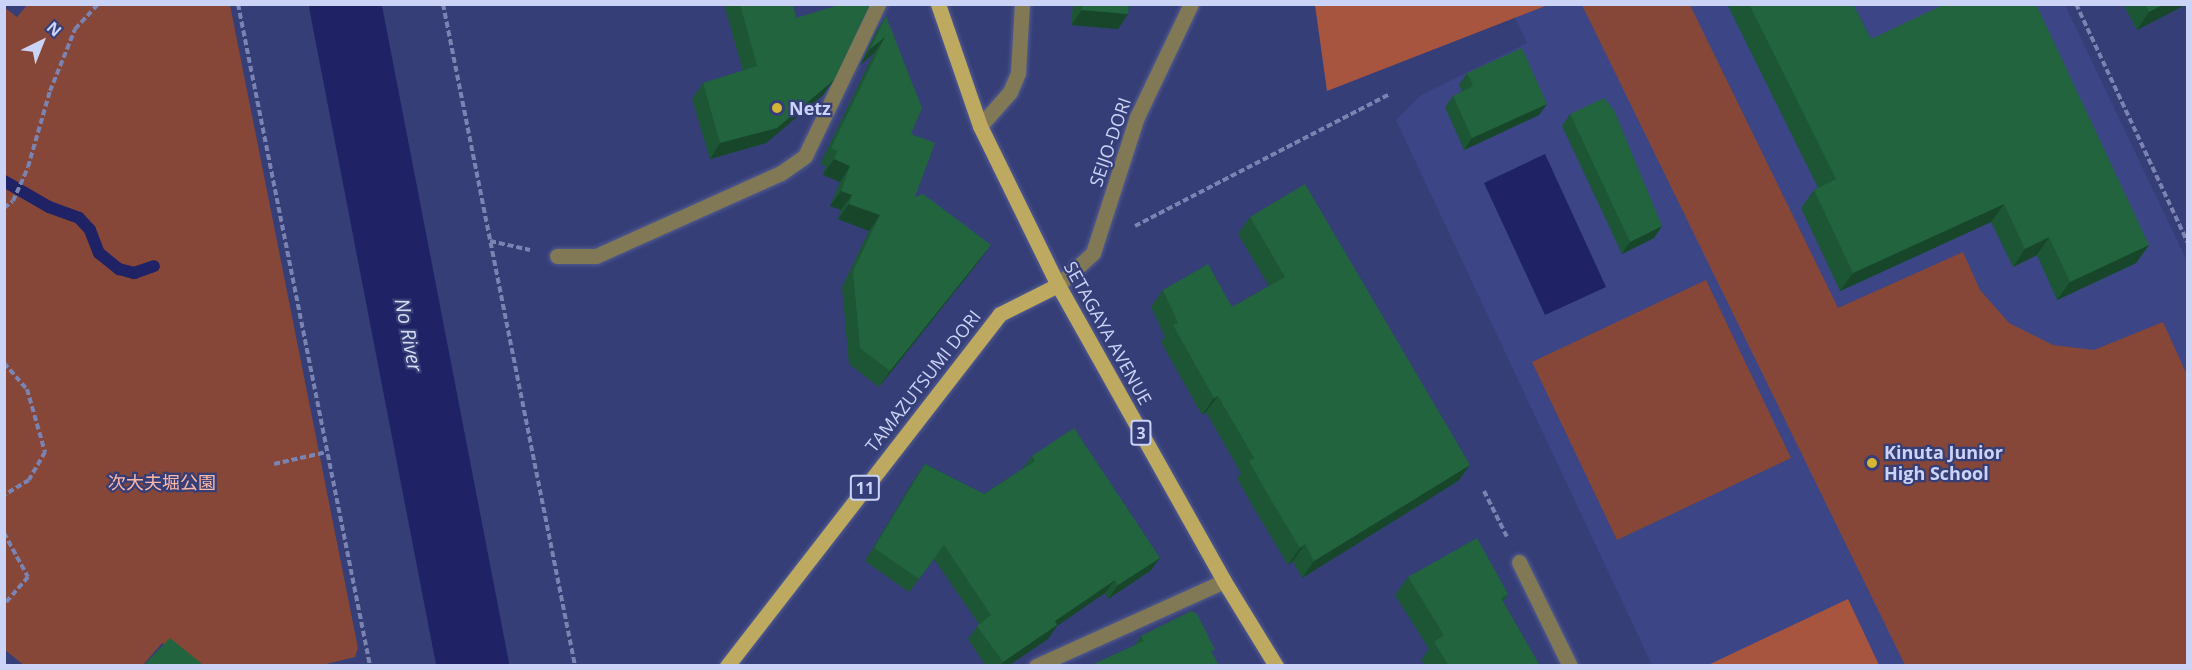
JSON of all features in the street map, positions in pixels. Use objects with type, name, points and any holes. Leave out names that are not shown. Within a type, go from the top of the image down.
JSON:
[{"type":"main road","name":"SETAGAYA AVENUE","points":[[938,4],[980,126],[1058,285],[1224,581],[1276,666]]},
{"type":"main road","name":"TAMAZUTSUMI DORI","points":[[727,666],[1000,314],[1058,285]]},
{"type":"street","points":[[557,256],[596,256],[781,173],[805,156],[878,4]]},
{"type":"street","points":[[980,126],[1010,92],[1018,73],[1022,4]]},
{"type":"street","name":"SEIJO-DORI","points":[[1058,285],[1094,253],[1137,117],[1191,4]]},
{"type":"street","points":[[1519,562],[1570,666]]},
{"type":"street","points":[[1036,666],[1224,581]]},
{"type":"path","points":[[4,208],[13,201],[22,181],[50,91],[75,29],[99,4]]},
{"type":"path","points":[[238,4],[370,666]]},
{"type":"path","points":[[443,4],[575,666]]},
{"type":"path","points":[[2076,4],[2187,243]]},
{"type":"path","points":[[1135,226],[1390,94]]},
{"type":"path","points":[[490,241],[557,256]]},
{"type":"path","points":[[4,363],[27,389],[45,452],[29,480],[4,495]]},
{"type":"path","points":[[274,464],[327,452]]},
{"type":"path","points":[[1484,491],[1519,562]]},
{"type":"path","points":[[4,532],[28,578],[4,605]]},
{"type":"shaded area","points":[[1315,5],[1548,5],[1327,91]]},
{"type":"shaded area","name":"Kinuta Junior High School","points":[[1509,5],[2065,5],[2187,261],[2187,665],[1652,665],[1396,120],[1421,95],[1527,43]]},
{"type":"shaded area","points":[[1545,154],[1606,287],[1545,315],[1484,183]]},
{"type":"shaded area","points":[[1848,599],[1879,665],[1708,665]]},
{"type":"green space","name":"次大夫堀公園","points":[[27,5],[230,5],[358,648],[355,657],[318,666],[195,665],[162,643],[143,665],[25,666],[5,650],[4,7],[17,17]]},
{"type":"green space","points":[[1582,5],[1690,5],[1838,308],[1963,252],[1980,290],[2009,323],[2053,345],[2094,350],[2163,322],[2187,375],[2187,665],[1905,665]]},
{"type":"green space","points":[[1706,280],[1791,458],[1617,540],[1532,362]]},
{"type":"building","points":[[740,4],[793,4],[796,18],[842,4],[870,4],[834,80],[777,128],[720,143],[703,83],[757,66]]},
{"type":"building","points":[[1083,4],[1129,4],[1128,14],[1082,10]]},
{"type":"building","points":[[1749,4],[1853,4],[1871,39],[1945,4],[2036,4],[2149,245],[2070,282],[2049,237],[2025,249],[2004,204],[1853,273],[1814,190],[1836,179]]},
{"type":"building","points":[[2145,4],[2164,4],[2149,12]]},
{"type":"building","points":[[886,16],[922,108],[911,134],[935,143],[915,197],[923,194],[991,245],[890,371],[860,348],[853,271],[880,215],[849,204],[852,195],[841,191],[850,166],[834,159],[837,151],[831,148],[885,37],[870,49]]},
{"type":"building","points":[[1522,48],[1547,104],[1472,138],[1453,96],[1473,86],[1467,73]]},
{"type":"building","points":[[1604,98],[1614,110],[1662,226],[1630,242],[1570,114]]},
{"type":"building","points":[[1305,184],[1470,465],[1314,561],[1305,544],[1300,548],[1264,488],[1249,461],[1254,458],[1218,396],[1214,398],[1173,325],[1178,323],[1163,290],[1208,264],[1232,307],[1285,277],[1250,217]]},
{"type":"building","points":[[1074,428],[1160,558],[1118,585],[1115,580],[1055,621],[1057,625],[1003,662],[977,626],[991,615],[944,545],[919,579],[874,548],[925,464],[984,494],[1035,461],[1032,456]]},
{"type":"building","points":[[1477,538],[1508,594],[1501,598],[1540,666],[1449,666],[1434,642],[1444,635],[1408,577]]},
{"type":"building","points":[[1191,611],[1197,614],[1215,650],[1211,651],[1219,666],[1089,666],[1144,641],[1141,636]]},
{"type":"building","points":[[170,638],[202,664],[201,666],[143,666]]},
{"type":"waterway","name":"No River","points":[[345,4],[473,666]]},
{"type":"waterway","points":[[4,181],[49,207],[79,218],[90,230],[99,253],[119,269],[134,273],[154,266]]},
{"type":"place","name":"Netz","points":[[777,108]]},
{"type":"place","name":"Kinuta Junior High School","points":[[1872,463]]}]
